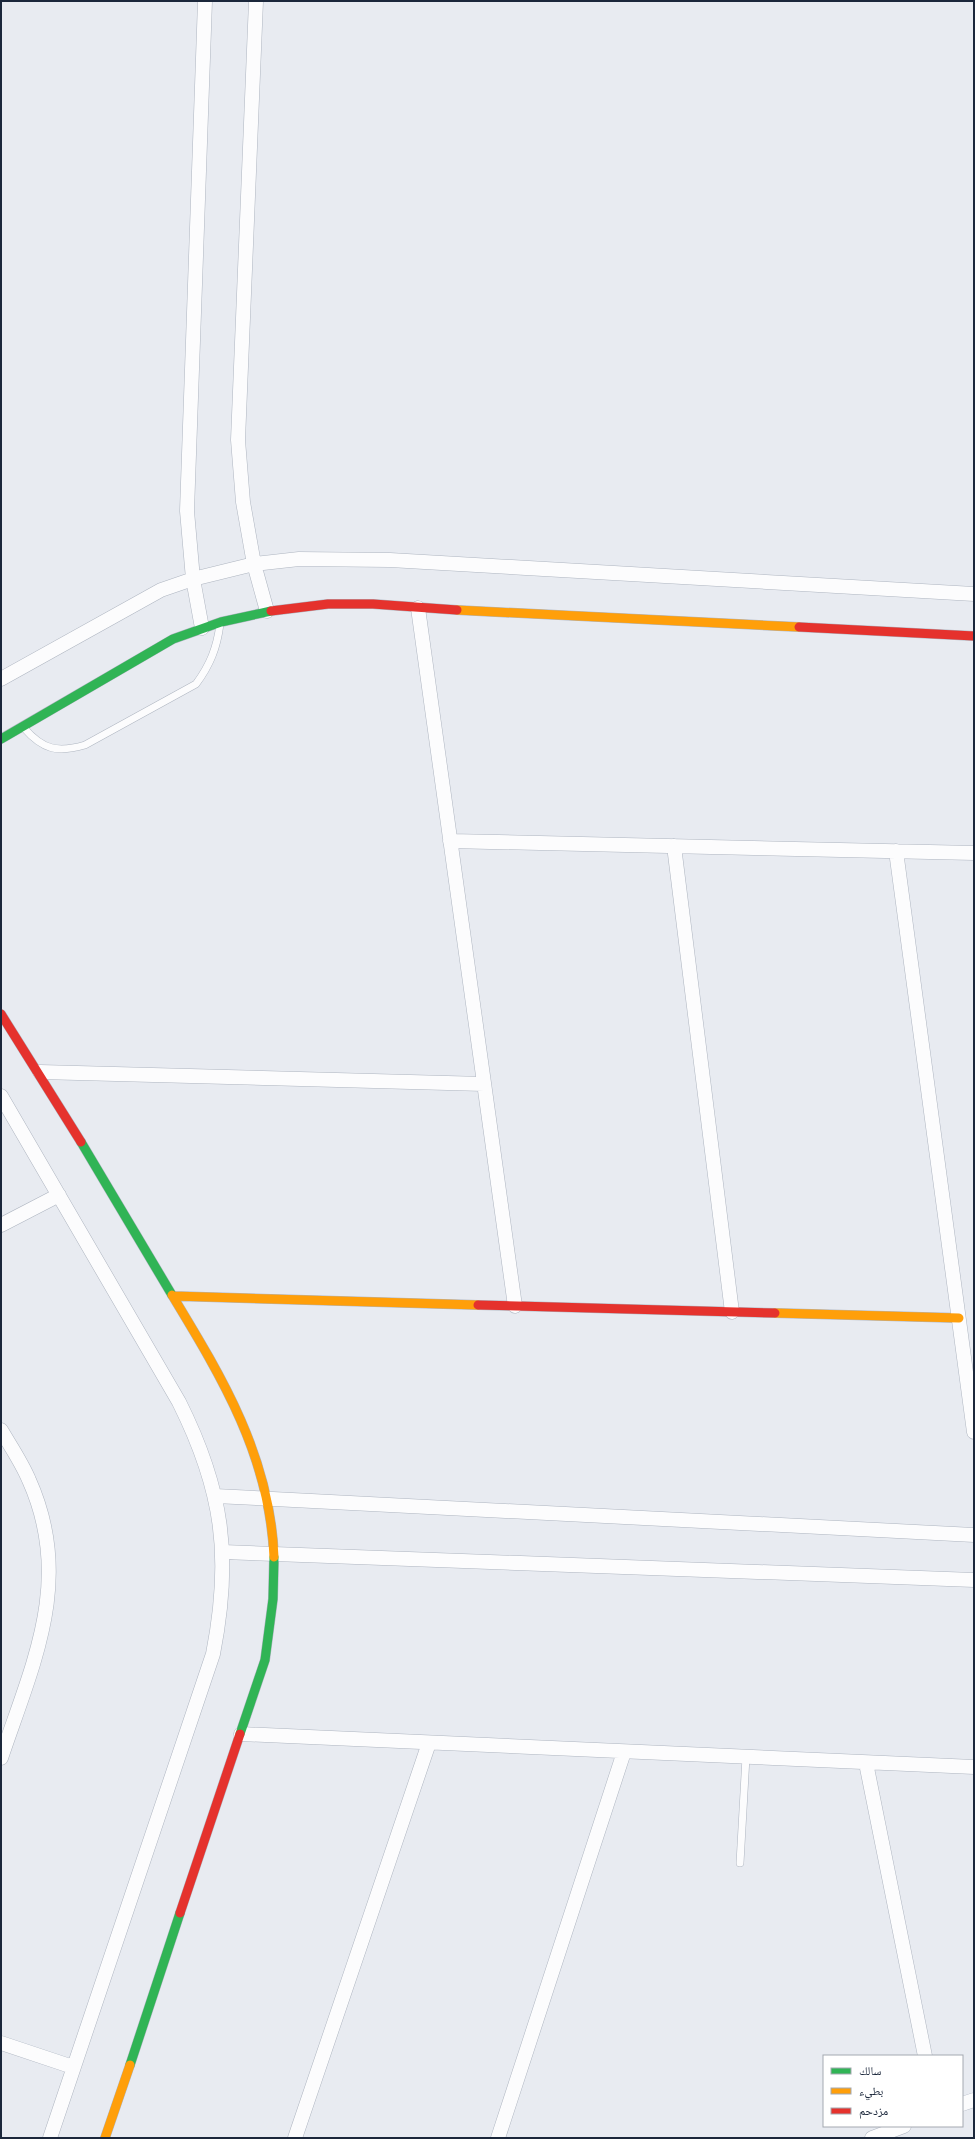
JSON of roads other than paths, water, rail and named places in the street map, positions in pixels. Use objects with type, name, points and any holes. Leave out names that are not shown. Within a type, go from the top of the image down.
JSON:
[{"type":"street","points":[[202,628],[193,579],[187,511],[205,1]]},
{"type":"street","points":[[256,1],[238,440],[243,502],[254,564],[267,611]]},
{"type":"street","points":[[1,679],[160,590],[193,579],[254,564],[299,559],[344,558],[974,594]]},
{"type":"street","points":[[1,739],[173,639],[221,622],[267,611],[328,604],[373,604],[418,608],[974,636]]},
{"type":"street","points":[[418,608],[515,1306]]},
{"type":"street","points":[[450,840],[974,853]]},
{"type":"street","points":[[674,846],[732,1312]]},
{"type":"street","points":[[896,851],[974,1432]]},
{"type":"street","points":[[1,1014],[40,1072],[223,1383],[250,1439],[268,1498],[275,1554],[274,1606],[265,1660],[105,2138]]},
{"type":"street","points":[[40,1072],[484,1084]]},
{"type":"street","points":[[1,1096],[179,1402],[197,1438],[215,1496],[223,1552],[221,1614],[213,1654],[50,2138]]},
{"type":"street","points":[[1,1225],[59,1195]]},
{"type":"street","points":[[172,1296],[958,1318]]},
{"type":"street","points":[[1,1430],[30,1480],[40,1510],[47,1540],[50,1569],[49,1599],[43,1634],[1,1758]]},
{"type":"street","points":[[215,1496],[974,1535]]},
{"type":"street","points":[[223,1552],[974,1580]]},
{"type":"street","points":[[241,1734],[974,1767]]},
{"type":"street","points":[[295,2138],[430,1743]]},
{"type":"street","points":[[498,2138],[624,1752]]},
{"type":"street","points":[[866,1763],[925,2055]]},
{"type":"street","points":[[1,2043],[73,2067]]},
{"type":"street","points":[[963,2104],[974,2100]]},
{"type":"street","points":[[872,2138],[901,2127]]},
{"type":"lane","points":[[23,726],[34,740],[50,748],[68,750],[85,745],[196,684],[208,667],[214,652],[221,622]]},
{"type":"lane","points":[[740,1862],[746,1757]]}]
